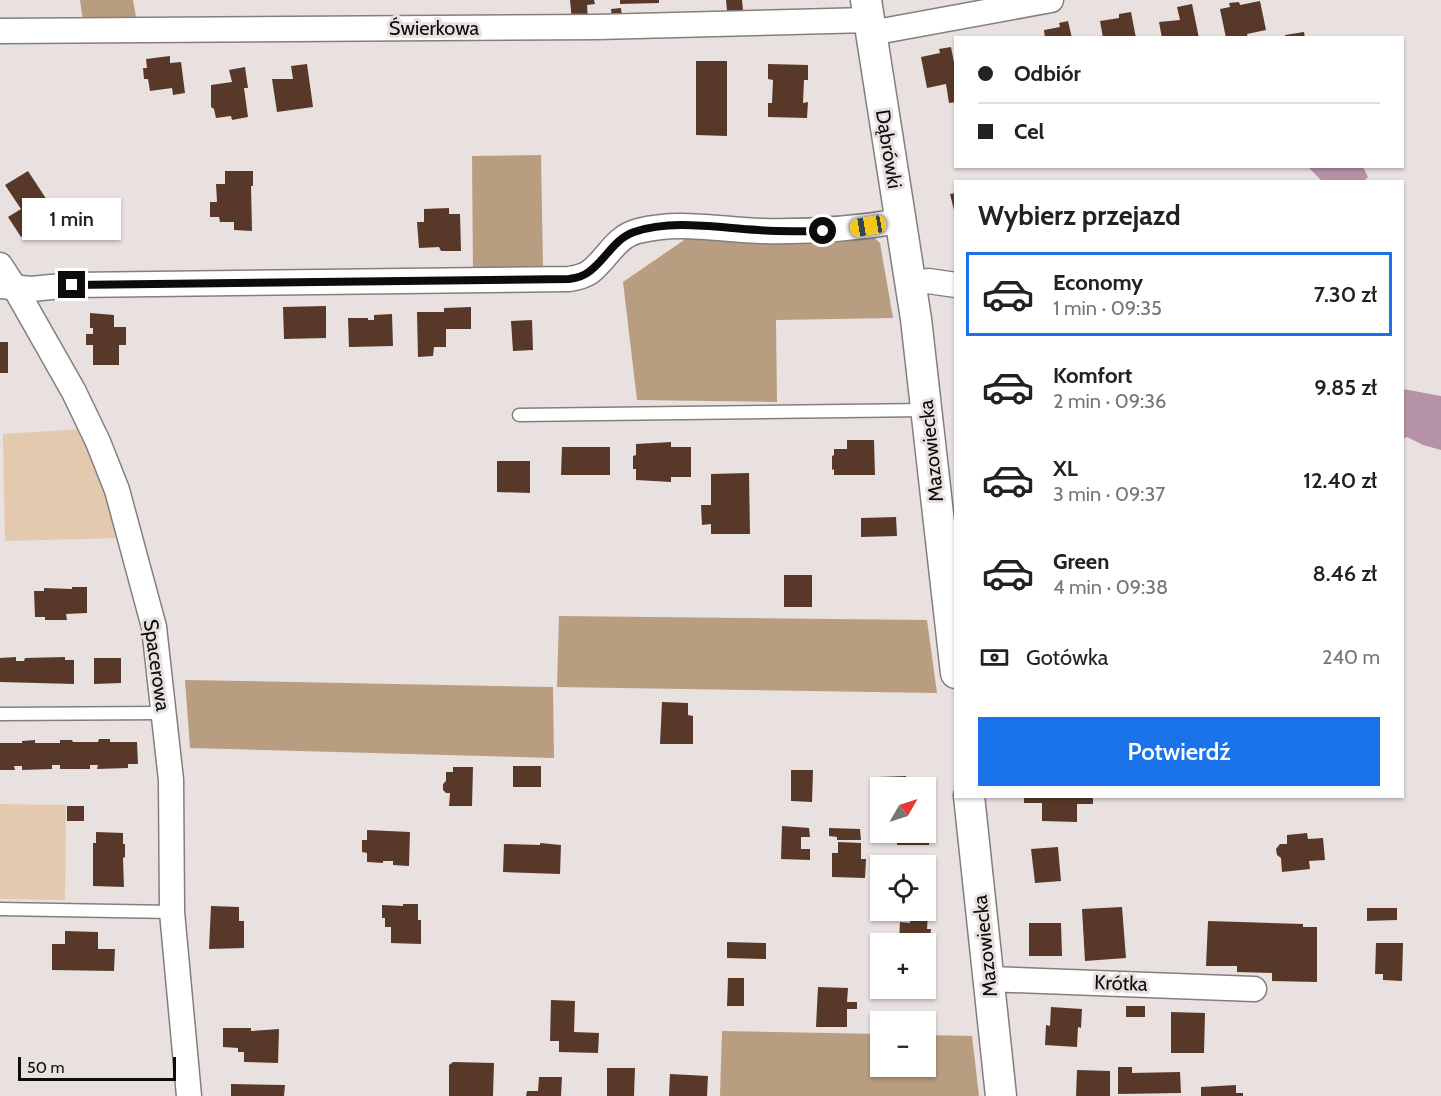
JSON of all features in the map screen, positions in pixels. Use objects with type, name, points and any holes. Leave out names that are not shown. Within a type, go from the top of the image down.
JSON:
[{"type":"street","points":[[869,18],[1051,0]]},
{"type":"street","name":"Świerkowa","points":[[0,32],[597,27],[869,18]]},
{"type":"street","name":"Dąbrówki","points":[[869,18],[911,292]]},
{"type":"street","points":[[8,287],[31,289],[72,285],[569,279],[591,271],[624,236],[654,228],[691,226],[761,231],[823,231],[900,221]]},
{"type":"street","name":"Spacerowa","points":[[0,265],[8,287],[74,392],[98,442],[117,490],[154,627],[171,780],[172,912],[189,1096]]},
{"type":"street","points":[[911,292],[928,281],[954,285]]},
{"type":"street","name":"Mazowiecka","points":[[911,292],[927,410],[954,655]]},
{"type":"street","name":"Mazowiecka","points":[[969,798],[1001,1096]]},
{"type":"street","name":"Krótka","points":[[988,979],[1254,989]]},
{"type":"lane","points":[[519,415],[927,410]]},
{"type":"lane","points":[[0,714],[163,712]]},
{"type":"lane","points":[[0,909],[172,912]]},
{"type":"shaded area","points":[[80,0],[133,0],[137,23],[83,21]]},
{"type":"shaded area","points":[[541,155],[543,268],[473,269],[472,156]]},
{"type":"shaded area","points":[[1309,168],[1364,168],[1368,177],[1365,180],[1321,180]]},
{"type":"shaded area","points":[[868,232],[880,243],[893,318],[776,320],[777,402],[637,400],[623,282],[690,236]]},
{"type":"shaded area","points":[[1404,389],[1441,396],[1441,450],[1407,437],[1404,438]]},
{"type":"shaded area","points":[[82,429],[103,473],[120,538],[5,541],[3,434]]},
{"type":"shaded area","points":[[559,616],[927,620],[937,693],[557,687]]},
{"type":"shaded area","points":[[185,680],[553,687],[554,758],[190,748]]},
{"type":"shaded area","points":[[0,804],[66,805],[65,900],[0,899]]},
{"type":"shaded area","points":[[722,1031],[870,1034],[870,1077],[936,1077],[936,1035],[972,1036],[979,1096],[720,1096]]},
{"type":"building","points":[[570,0],[594,0],[595,4],[587,5],[588,20],[572,21]]},
{"type":"building","points":[[620,0],[659,0],[659,3],[620,4]]},
{"type":"building","points":[[726,0],[742,0],[743,10],[727,11]]},
{"type":"building","points":[[1260,1],[1266,30],[1247,34],[1248,36],[1226,36],[1220,9],[1230,7],[1229,3],[1239,2],[1240,5]]},
{"type":"building","points":[[1192,4],[1199,36],[1162,36],[1159,22],[1180,20],[1177,7]]},
{"type":"building","points":[[621,8],[622,17],[612,18],[611,9]]},
{"type":"building","points":[[1131,12],[1136,36],[1103,36],[1100,21],[1119,18],[1119,14]]},
{"type":"building","points":[[1068,21],[1072,36],[1045,36],[1044,30],[1060,27],[1059,23]]},
{"type":"building","points":[[1304,32],[1305,36],[1285,36]]},
{"type":"building","points":[[951,47],[954,63],[954,102],[949,103],[946,84],[927,88],[921,57],[940,53],[939,49]]},
{"type":"building","points":[[170,56],[170,63],[181,62],[185,93],[173,95],[172,88],[150,91],[148,79],[144,79],[143,68],[147,68],[146,59]]},
{"type":"building","points":[[696,61],[727,61],[727,136],[696,135]]},
{"type":"building","points":[[307,64],[313,107],[277,112],[272,79],[293,79],[291,66]]},
{"type":"building","points":[[768,64],[808,65],[808,80],[804,80],[803,103],[808,102],[807,118],[768,117],[768,103],[772,103],[773,80],[768,79]]},
{"type":"building","points":[[245,67],[248,88],[244,88],[248,117],[232,120],[231,116],[216,118],[214,109],[211,107],[211,85],[232,82],[229,70]]},
{"type":"building","points":[[28,171],[62,223],[38,237],[33,229],[21,237],[8,217],[21,209],[5,185]]},
{"type":"building","points":[[225,171],[253,171],[252,231],[234,230],[234,222],[220,222],[219,217],[210,217],[210,202],[217,202],[216,184],[225,184]]},
{"type":"building","points":[[954,193],[954,210],[950,194]]},
{"type":"building","points":[[449,208],[449,214],[460,214],[461,251],[441,251],[439,247],[419,248],[417,222],[424,222],[424,209]]},
{"type":"building","points":[[326,306],[326,338],[284,339],[283,307]]},
{"type":"building","points":[[471,307],[471,329],[446,329],[446,347],[434,347],[433,356],[418,357],[417,312],[444,312],[444,308]]},
{"type":"building","points":[[90,313],[114,315],[114,327],[126,327],[126,345],[119,345],[119,365],[93,365],[93,345],[86,345],[86,334],[93,334],[93,328],[90,328]]},
{"type":"building","points":[[392,314],[393,346],[349,347],[348,318],[374,320],[374,315]]},
{"type":"building","points":[[532,320],[533,350],[513,351],[511,321]]},
{"type":"building","points":[[0,342],[8,342],[8,373],[0,373]]},
{"type":"building","points":[[847,440],[874,440],[875,475],[834,475],[832,456],[834,449],[847,449]]},
{"type":"building","points":[[671,442],[671,447],[691,447],[691,477],[671,477],[671,482],[636,480],[633,456],[636,455],[636,444]]},
{"type":"building","points":[[562,447],[610,447],[610,475],[561,475]]},
{"type":"building","points":[[497,461],[530,461],[530,493],[497,492]]},
{"type":"building","points":[[749,473],[750,534],[711,534],[711,524],[702,525],[701,505],[711,505],[711,474]]},
{"type":"building","points":[[896,517],[897,536],[861,537],[861,518]]},
{"type":"building","points":[[784,575],[812,575],[812,607],[784,607]]},
{"type":"building","points":[[72,587],[87,587],[87,613],[66,614],[67,620],[45,620],[45,617],[35,617],[34,591],[44,591],[44,588],[72,589]]},
{"type":"building","points":[[16,657],[16,661],[24,661],[25,658],[65,657],[65,660],[74,660],[74,684],[0,682],[0,658]]},
{"type":"building","points":[[94,658],[121,658],[121,683],[94,684]]},
{"type":"building","points":[[662,702],[688,703],[688,715],[693,716],[693,744],[660,744]]},
{"type":"building","points":[[99,739],[110,739],[110,742],[137,742],[138,764],[128,764],[128,768],[97,769],[98,765],[90,765],[90,769],[60,769],[60,765],[52,765],[52,769],[22,770],[22,766],[14,766],[15,770],[0,770],[0,743],[22,743],[22,741],[35,740],[35,743],[60,743],[60,740],[98,742]]},
{"type":"building","points":[[513,766],[541,766],[541,787],[513,787]]},
{"type":"building","points":[[453,767],[473,767],[472,806],[449,806],[450,793],[443,790],[443,784],[446,781],[446,772],[453,772]]},
{"type":"building","points":[[791,770],[813,770],[812,802],[791,801]]},
{"type":"building","points":[[1024,798],[1093,798],[1093,804],[1077,804],[1077,822],[1042,821],[1042,803],[1024,803]]},
{"type":"building","points":[[67,806],[84,806],[84,821],[67,821]]},
{"type":"building","points":[[782,826],[809,828],[810,837],[801,837],[801,849],[810,849],[810,860],[781,859]]},
{"type":"building","points":[[829,828],[860,829],[861,840],[837,840],[837,837],[829,836]]},
{"type":"building","points":[[367,830],[410,832],[409,866],[393,865],[393,861],[367,862],[367,853],[362,852],[362,840],[367,840]]},
{"type":"building","points":[[96,832],[123,833],[124,887],[93,886],[93,843],[96,843]]},
{"type":"building","points":[[1307,833],[1308,839],[1323,838],[1325,860],[1309,861],[1310,869],[1282,872],[1281,858],[1277,855],[1276,849],[1280,844],[1287,844],[1287,835]]},
{"type":"building","points":[[838,842],[861,843],[861,859],[866,859],[865,878],[832,877],[832,853],[838,853]]},
{"type":"building","points":[[540,843],[561,845],[560,874],[503,872],[504,844],[540,845]]},
{"type":"building","points":[[897,843],[929,843],[929,845],[897,845]]},
{"type":"building","points":[[1058,847],[1061,881],[1035,883],[1031,849]]},
{"type":"building","points":[[403,904],[418,904],[421,944],[391,943],[391,927],[385,927],[382,905],[403,906]]},
{"type":"building","points":[[211,906],[239,907],[239,921],[244,921],[244,948],[209,949]]},
{"type":"building","points":[[1122,907],[1126,958],[1085,961],[1082,909]]},
{"type":"building","points":[[1367,908],[1397,908],[1397,920],[1367,921]]},
{"type":"building","points":[[910,921],[928,921],[927,929],[931,929],[931,933],[899,933],[900,922],[910,923]]},
{"type":"building","points":[[1208,921],[1303,924],[1303,927],[1317,927],[1317,982],[1272,981],[1272,973],[1237,972],[1237,966],[1206,966]]},
{"type":"building","points":[[1029,923],[1061,923],[1062,956],[1029,956]]},
{"type":"building","points":[[65,931],[98,932],[98,949],[115,949],[114,971],[52,970],[52,944],[65,944]]},
{"type":"building","points":[[727,942],[766,943],[766,959],[727,958]]},
{"type":"building","points":[[1376,943],[1403,943],[1402,981],[1383,980],[1383,974],[1375,974]]},
{"type":"building","points":[[728,978],[744,978],[744,1006],[727,1006]]},
{"type":"building","points":[[818,987],[848,988],[847,1002],[857,1002],[857,1009],[847,1009],[847,1027],[816,1027]]},
{"type":"building","points":[[551,1000],[575,1001],[574,1032],[599,1033],[598,1053],[559,1052],[559,1041],[550,1041]]},
{"type":"building","points":[[1126,1006],[1145,1006],[1145,1017],[1126,1017]]},
{"type":"building","points":[[1051,1007],[1082,1009],[1077,1047],[1045,1045],[1046,1025],[1050,1026]]},
{"type":"building","points":[[1171,1012],[1205,1013],[1204,1053],[1171,1053]]},
{"type":"building","points":[[223,1028],[251,1028],[251,1031],[279,1029],[278,1063],[244,1062],[244,1052],[238,1052],[238,1048],[223,1047]]},
{"type":"building","points":[[453,1062],[494,1063],[493,1096],[449,1096],[449,1065]]},
{"type":"building","points":[[1118,1067],[1132,1067],[1132,1073],[1180,1072],[1181,1093],[1118,1094]]},
{"type":"building","points":[[607,1068],[635,1068],[634,1096],[607,1096]]},
{"type":"building","points":[[1077,1070],[1110,1071],[1110,1096],[1076,1096]]},
{"type":"building","points":[[670,1074],[708,1076],[707,1096],[669,1096]]},
{"type":"building","points":[[539,1077],[562,1077],[561,1096],[526,1096],[527,1091],[538,1091]]},
{"type":"building","points":[[231,1084],[285,1085],[284,1096],[231,1096]]},
{"type":"building","points":[[1236,1085],[1236,1093],[1243,1093],[1243,1096],[1201,1096],[1201,1087]]},
{"type":"route","points":[[72,285],[569,279],[591,271],[624,236],[638,231],[671,226],[691,226],[761,231],[823,231]]}]
